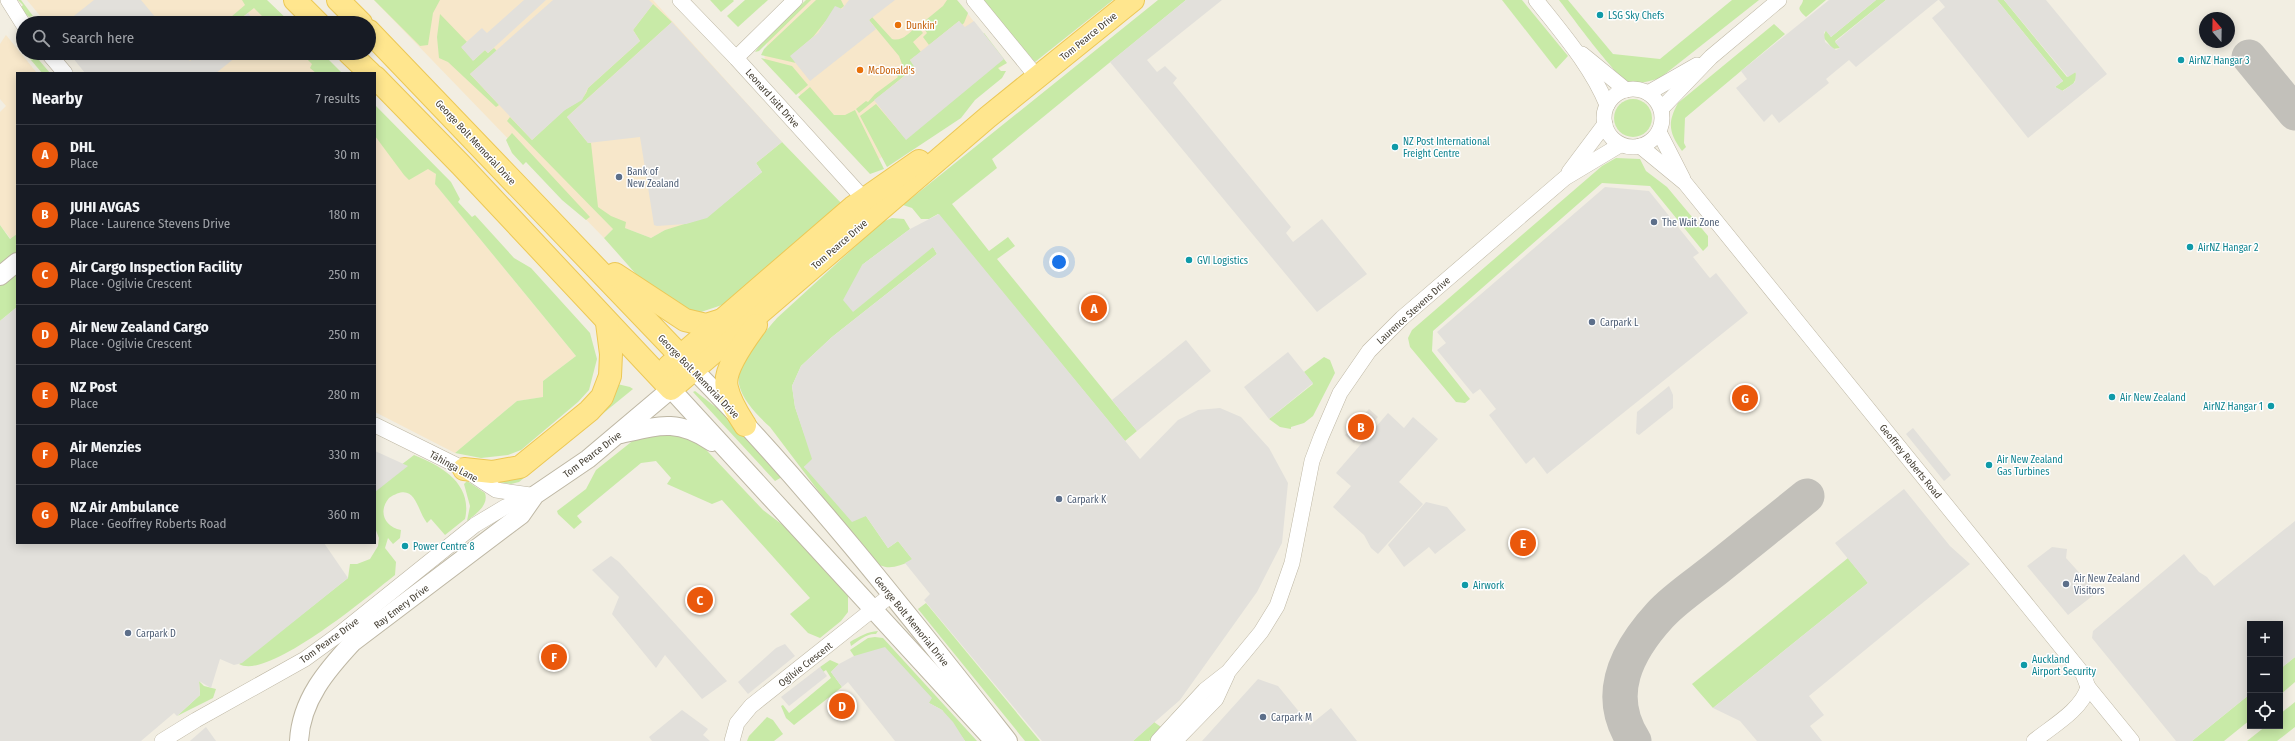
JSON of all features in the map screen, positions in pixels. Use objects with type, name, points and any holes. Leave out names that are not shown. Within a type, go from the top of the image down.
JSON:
[{"type":"main road","points":[[295,0],[311,16]]},
{"type":"main road","points":[[338,0],[354,16]]},
{"type":"main road","name":"Tom Pearce Drive","points":[[665,383],[687,363],[772,302],[988,117],[1133,0]]},
{"type":"main road","name":"George Bolt Memorial Drive","points":[[376,38],[687,363]]},
{"type":"main road","points":[[356,60],[369,72]]},
{"type":"main road","name":"George Bolt Memorial Drive","points":[[376,79],[461,165],[665,383]]},
{"type":"main road","name":"Tom Pearce Drive","points":[[687,363],[722,320],[864,198],[890,179],[988,117]]},
{"type":"main road","points":[[584,254],[685,320],[706,326],[722,320]]},
{"type":"main road","points":[[745,425],[730,397],[726,378],[747,337],[772,302]]},
{"type":"main road","points":[[464,469],[492,472],[520,466],[589,411],[602,396],[610,376],[611,354],[608,323]]},
{"type":"street","points":[[8,0],[18,16]]},
{"type":"street","name":"Leonard Isitt Drive","points":[[680,0],[736,58],[864,198]]},
{"type":"street","points":[[736,58],[795,0]]},
{"type":"street","points":[[974,0],[1037,77]]},
{"type":"street","points":[[1536,0],[1573,47],[1598,86],[1607,105],[1605,124],[1612,138],[1620,145],[1640,146],[1647,144],[1659,132],[1661,109],[1656,100],[1648,93],[1626,90],[1573,47]]},
{"type":"street","points":[[1661,109],[1711,57],[1779,0]]},
{"type":"street","points":[[1648,93],[1711,57]]},
{"type":"street","points":[[54,60],[64,72]]},
{"type":"street","points":[[1607,105],[1614,96],[1626,90]]},
{"type":"street","name":"Laurence Stevens Drive","points":[[1564,178],[1605,124]]},
{"type":"street","name":"Geoffrey Roberts Road","points":[[1659,132],[1685,183]]},
{"type":"street","name":"Laurence Stevens Drive","points":[[1158,741],[1205,690],[1228,672],[1261,632],[1277,606],[1292,563],[1311,469],[1321,437],[1340,393],[1369,351],[1402,318],[1564,178],[1620,145]]},
{"type":"street","name":"Geoffrey Roberts Road","points":[[1640,146],[1685,183],[2083,674],[2088,687],[2132,741]]},
{"type":"street","points":[[0,276],[16,263]]},
{"type":"street","name":"George Bolt Memorial Drive","points":[[687,363],[822,511],[1008,741]]},
{"type":"street","name":"George Bolt Memorial Drive","points":[[665,383],[735,457],[994,741]]},
{"type":"street","name":"Tom Pearce Drive","points":[[162,741],[196,720],[306,659],[476,525],[505,507],[535,495],[588,459],[619,434],[665,383]]},
{"type":"street","name":"Tāhinga Lane","points":[[376,425],[464,469],[496,490],[535,495]]},
{"type":"street","points":[[619,434],[664,425],[681,426],[696,432],[735,457]]},
{"type":"street","name":"Ray Emery Drive","points":[[299,741],[299,729],[314,689],[333,664],[354,642],[521,514],[535,495]]},
{"type":"street","name":"Ogilvie Crescent","points":[[732,741],[737,723],[751,706],[891,596]]},
{"type":"street","name":"Laurence Stevens Drive","points":[[1175,741],[1216,699],[1228,672]]},
{"type":"street","points":[[2034,741],[2077,705],[2085,695],[2088,687]]},
{"type":"shaded area","points":[[27,0],[258,0],[273,16],[40,16]]},
{"type":"shaded area","points":[[94,0],[141,0],[154,16],[74,16]]},
{"type":"shaded area","points":[[374,0],[653,0],[782,142],[756,163],[707,218],[665,230],[651,238],[617,225],[604,238]]},
{"type":"shaded area","points":[[524,0],[546,0],[488,53],[485,50],[473,61],[461,47],[482,28],[487,33]]},
{"type":"shaded area","points":[[553,0],[649,0],[653,4],[633,30],[640,41],[588,88],[582,100],[565,110],[532,140],[470,74]]},
{"type":"shaded area","points":[[810,0],[957,0],[1006,63],[871,165],[765,60],[764,53],[769,39]]},
{"type":"shaded area","points":[[849,0],[895,0],[869,20],[876,29],[810,81],[790,56],[818,33],[835,6],[842,9]]},
{"type":"shaded area","points":[[1186,0],[1222,0],[1147,60],[1157,72],[1165,66],[1177,78],[1173,83],[1291,227],[1286,233],[1293,242],[1322,219],[1367,274],[1317,312],[1110,62]]},
{"type":"shaded area","points":[[1829,0],[1876,0],[1831,37],[1826,31],[1824,32],[1825,42],[1836,50],[1840,48],[1835,42],[1886,0],[1938,0],[1856,67],[1849,60],[1826,79],[1829,83],[1779,123],[1772,114],[1764,122],[1736,88],[1747,79],[1741,71]]},
{"type":"shaded area","points":[[1939,0],[1997,0],[2063,81],[2055,87],[2063,91],[2075,82],[2076,72],[2068,77],[2004,0],[2046,0],[2107,74],[2028,138],[1932,18],[1945,7]]},
{"type":"shaded area","points":[[959,21],[965,27],[974,21],[1004,59],[906,140],[874,100],[915,68],[910,60]]},
{"type":"shaded area","points":[[672,22],[782,142],[756,163],[762,172],[707,218],[686,224],[657,226],[654,225],[640,137],[588,143],[567,117]]},
{"type":"shaded area","points":[[6,35],[16,47],[16,60],[26,60],[36,72],[16,72],[16,235],[11,239],[0,225],[0,112],[6,106],[0,99],[0,44]]},
{"type":"shaded area","points":[[75,60],[232,60],[217,72],[84,72]]},
{"type":"shaded area","points":[[76,60],[312,60],[323,72],[85,72]]},
{"type":"shaded area","points":[[376,127],[436,174],[436,185],[576,356],[543,381],[544,397],[517,401],[455,453],[376,413]]},
{"type":"shaded area","name":"Carpark L","points":[[1605,187],[1649,191],[1699,253],[1693,257],[1709,277],[1710,278],[1716,273],[1748,313],[1547,474],[1534,457],[1526,464],[1489,415],[1496,409],[1480,389],[1473,394],[1437,350],[1446,343],[1437,332]]},
{"type":"shaded area","name":"Carpark K","points":[[939,214],[1140,459],[1178,420],[1198,410],[1220,408],[1241,417],[1269,448],[1288,483],[1282,543],[1257,592],[1180,700],[1133,741],[1042,741],[924,600],[930,594],[905,563],[912,559],[898,541],[888,548],[866,516],[852,522],[804,467],[812,459],[795,407],[792,386],[801,366],[832,337],[937,254],[933,247],[853,312],[843,300],[862,265],[910,229]]},
{"type":"shaded area","name":"Carpark D","points":[[16,308],[16,544],[325,544],[348,578],[242,663],[234,665],[220,659],[211,688],[199,681],[200,695],[177,716],[174,713],[141,741],[0,741],[0,321]]},
{"type":"shaded area","points":[[1186,340],[1211,371],[1137,431],[1112,400]]},
{"type":"shaded area","points":[[1288,352],[1313,383],[1269,419],[1244,387]]},
{"type":"shaded area","points":[[1669,386],[1673,395],[1673,408],[1639,435],[1636,433],[1637,412]]},
{"type":"shaded area","points":[[1369,409],[1378,417],[1354,443],[1345,435]]},
{"type":"shaded area","points":[[1388,413],[1404,428],[1413,417],[1438,439],[1399,482],[1423,504],[1378,554],[1371,548],[1364,535],[1333,507],[1351,486],[1336,473]]},
{"type":"shaded area","points":[[1913,428],[1951,475],[1944,481],[1906,434]]},
{"type":"shaded area","points":[[376,451],[408,466],[376,491]]},
{"type":"shaded area","points":[[1904,489],[1950,546],[1970,564],[1809,696],[1824,715],[1810,726],[1822,741],[1757,741],[1740,721],[1713,708],[1868,583],[1835,543]]},
{"type":"shaded area","points":[[1426,502],[1447,507],[1466,530],[1435,554],[1429,547],[1404,567],[1388,545]]},
{"type":"shaded area","points":[[2295,521],[2295,657],[2283,667],[2283,621],[2247,621],[2247,696],[2192,741],[2176,741],[2092,638],[2093,631],[2184,554],[2199,572],[2207,577],[2214,586]]},
{"type":"shaded area","name":"Air New Zealand Visitors","points":[[2052,547],[2067,549],[2066,558],[2094,589],[2095,594],[2068,615],[2027,566]]},
{"type":"shaded area","points":[[611,556],[619,562],[727,681],[702,699],[665,655],[656,668],[612,614],[619,597],[592,570]]},
{"type":"shaded area","points":[[785,644],[795,656],[748,694],[738,682],[776,648]]},
{"type":"shaded area","points":[[885,647],[932,698],[929,703],[942,710],[953,722],[965,741],[895,741],[848,682],[842,687],[831,672],[839,664],[854,656]]},
{"type":"shaded area","points":[[820,667],[827,676],[789,706],[781,697]]},
{"type":"shaded area","name":"Carpark M","points":[[1258,679],[1278,686],[1310,725],[1331,708],[1357,741],[1202,741]]},
{"type":"shaded area","points":[[682,710],[708,729],[703,735],[710,741],[652,741],[649,737]]},
{"type":"shaded area","points":[[206,727],[216,741],[190,741]]},
{"type":"green space","points":[[18,0],[21,0],[33,16],[28,16],[20,8],[23,5]]},
{"type":"green space","points":[[242,0],[267,0],[284,16],[262,16],[254,8],[244,16],[232,16],[245,5]]},
{"type":"green space","points":[[374,0],[440,0],[433,13],[428,45],[420,46]]},
{"type":"green space","points":[[710,0],[733,0],[734,1],[721,12]]},
{"type":"green space","points":[[745,0],[768,0],[738,27],[727,16]]},
{"type":"green space","points":[[806,0],[811,0],[759,51],[755,52],[762,42]]},
{"type":"green space","points":[[816,0],[841,0],[844,6],[825,22],[813,37],[791,56],[796,63],[761,55],[764,49]]},
{"type":"green space","points":[[947,0],[957,0],[968,13],[964,23],[962,25],[959,21],[929,45],[923,37],[927,33],[921,24],[943,6]]},
{"type":"green space","points":[[982,0],[1113,0],[1035,62]]},
{"type":"green space","points":[[1158,0],[1186,0],[992,159],[997,168],[952,204],[989,251],[1008,237],[1015,246],[997,259],[1137,431],[1125,441],[938,214],[929,219],[921,219],[912,208],[903,205]]},
{"type":"green space","points":[[1502,0],[1522,0],[1568,56],[1556,69]]},
{"type":"green space","points":[[1559,0],[1568,0],[1613,54],[1660,59],[1732,0],[1759,0],[1660,78],[1635,83],[1627,81],[1621,77]]},
{"type":"green space","points":[[1803,0],[1826,0],[1806,17],[1800,11]]},
{"type":"green space","points":[[1876,0],[1886,0],[1835,41],[1840,48],[1833,49],[1823,37],[1826,30],[1831,37]]},
{"type":"green space","points":[[1997,0],[2004,0],[2067,77],[2075,71],[2077,77],[2073,84],[2062,91],[2055,87],[2063,81]]},
{"type":"green space","points":[[653,4],[672,22],[567,117],[588,143],[591,143],[598,207],[611,216],[626,222],[625,228],[651,238],[665,230],[707,217],[762,172],[756,163],[782,142],[843,205],[728,303],[701,312],[680,311],[651,291],[604,238],[613,229],[507,121],[510,117],[532,140],[563,111],[581,99],[588,88],[640,41],[633,30]]},
{"type":"green space","points":[[440,14],[467,42],[462,48],[474,60],[485,50],[488,53],[494,48],[497,51],[470,74],[499,105],[496,107],[448,62],[439,58],[437,37]]},
{"type":"green space","points":[[872,17],[892,39],[896,40],[908,34],[917,26],[923,33],[913,42],[921,52],[910,60],[915,67],[859,113],[856,109],[866,101],[868,102],[875,94],[898,77],[896,74],[902,64],[899,56],[869,20]]},
{"type":"green space","points":[[1774,24],[1785,34],[1685,118],[1684,143],[1686,147],[1682,151],[1674,139],[1671,128],[1672,116],[1678,103]]},
{"type":"green space","points":[[984,33],[1007,63],[998,68],[1001,71],[1006,71],[1002,78],[975,100],[961,118],[887,167],[860,116],[876,104],[904,137],[979,36]]},
{"type":"green space","points":[[761,58],[792,66],[808,85],[796,95]]},
{"type":"green space","points":[[31,60],[39,60],[49,72],[41,72]]},
{"type":"green space","points":[[308,60],[329,60],[341,72],[315,72],[310,68],[312,64]]},
{"type":"green space","points":[[810,87],[834,115],[845,115],[855,110],[884,169],[870,174],[798,97]]},
{"type":"green space","points":[[1629,99],[1637,99],[1644,102],[1649,107],[1652,118],[1649,129],[1644,134],[1637,137],[1629,137],[1622,134],[1617,129],[1614,122],[1614,114],[1617,107],[1622,102]]},
{"type":"green space","points":[[376,106],[451,182],[460,199],[458,202],[472,217],[475,215],[514,258],[531,268],[590,333],[597,359],[589,390],[578,402],[521,450],[508,455],[481,458],[455,453],[517,401],[543,397],[543,381],[576,356],[435,184],[436,174],[428,169],[409,180],[376,137]]},
{"type":"green space","points":[[512,133],[590,217],[586,220],[562,200],[526,162],[523,165],[512,153],[506,140]]},
{"type":"green space","points":[[1616,158],[1640,159],[1646,171],[1667,187],[1708,236],[1708,246],[1703,251],[1650,186],[1602,183],[1433,331],[1432,351],[1470,399],[1465,403],[1456,402],[1410,347],[1408,338],[1412,330],[1602,166]]},
{"type":"green space","points":[[892,218],[904,219],[910,229],[862,265],[933,247],[937,254],[832,337],[801,366],[792,386],[795,407],[813,459],[804,467],[866,516],[888,548],[898,541],[913,560],[895,567],[885,567],[869,558],[770,427],[747,402],[743,396],[739,384],[739,377],[746,359],[752,349],[777,318],[882,222]]},
{"type":"green space","points":[[0,225],[10,239],[16,235],[16,255],[0,268]]},
{"type":"green space","points":[[16,272],[16,308],[0,321],[0,283]]},
{"type":"green space","points":[[1324,357],[1330,360],[1335,373],[1313,416],[1304,423],[1291,427],[1291,429],[1280,427],[1269,419],[1313,384],[1304,372]]},
{"type":"green space","points":[[613,383],[633,389],[519,482],[511,484],[491,481]]},
{"type":"green space","points":[[695,391],[722,412],[782,477],[775,481],[693,392]]},
{"type":"green space","points":[[651,431],[693,436],[763,510],[788,529],[841,582],[848,596],[848,612],[841,621],[820,638],[808,633],[790,614],[810,598],[722,500],[712,504],[667,484],[671,478],[656,461],[641,463],[577,516],[582,522],[574,529],[558,514],[557,511],[586,489],[596,470],[640,435]]},
{"type":"green space","points":[[414,455],[425,459],[445,471],[460,486],[466,507],[465,519],[445,535],[431,519],[427,523],[414,498],[410,494],[405,492],[398,493],[389,498],[384,508],[384,518],[390,526],[401,530],[400,538],[393,544],[388,538],[385,548],[396,562],[395,575],[343,616],[295,648],[272,660],[253,666],[239,664],[348,578],[350,564],[357,564],[370,559],[378,546],[379,538],[376,530],[376,484]]},
{"type":"green space","points":[[467,481],[485,493],[486,497],[481,509],[467,521],[470,506],[464,484]]},
{"type":"green space","points":[[1848,558],[1868,583],[1713,708],[1692,684]]},
{"type":"green space","points":[[926,603],[1040,741],[1025,741],[918,609]]},
{"type":"green space","points":[[878,631],[876,634],[866,636],[851,646],[850,642],[857,638],[867,633]]},
{"type":"green space","points":[[868,638],[883,638],[977,741],[965,741],[942,710],[854,656],[850,650]]},
{"type":"green space","points":[[2295,657],[2295,682],[2283,692],[2283,667]]},
{"type":"green space","points":[[830,660],[839,664],[831,672],[842,687],[794,725],[786,718],[781,706],[783,705],[789,713],[831,678],[826,670],[823,672],[820,667]]},
{"type":"green space","points":[[199,681],[204,686],[216,689],[213,698],[177,716],[200,695]]},
{"type":"green space","points":[[2247,696],[2247,722],[2224,741],[2192,741]]},
{"type":"green space","points":[[2295,702],[2295,727],[2277,741],[2247,741],[2262,729],[2283,729],[2283,712]]},
{"type":"green space","points":[[767,717],[773,720],[783,734],[774,741],[747,741],[749,736]]},
{"type":"green space","points":[[1154,722],[1161,727],[1149,741],[1133,741]]},
{"type":"taxiway","points":[[2249,57],[2295,113]]},
{"type":"taxiway","points":[[1634,741],[1625,724],[1621,707],[1620,690],[1623,674],[1638,643],[1648,629],[1673,602],[1807,496]]},
{"type":"place","name":"LSG Sky Chefs","points":[[1600,15]]},
{"type":"place","name":"Dunkin'","points":[[898,25]]},
{"type":"place","name":"AirNZ Hangar 3","points":[[2181,60]]},
{"type":"place","name":"McDonald's","points":[[860,70]]},
{"type":"place","name":"NZ Post International Freight Centre","points":[[1395,147]]},
{"type":"place","name":"Bank of New Zealand","points":[[619,177]]},
{"type":"place","name":"The Wait Zone","points":[[1654,222]]},
{"type":"place","name":"AirNZ Hangar 2","points":[[2190,247]]},
{"type":"place","name":"GVI Logistics","points":[[1189,260]]},
{"type":"place","name":"DHL","points":[[1094,308]]},
{"type":"place","name":"Carpark L","points":[[1592,322]]},
{"type":"place","name":"Air New Zealand","points":[[2112,397]]},
{"type":"place","name":"NZ Air Ambulance","points":[[1745,398]]},
{"type":"place","name":"AirNZ Hangar 1","points":[[2271,406]]},
{"type":"place","name":"JUHI AVGAS","points":[[1361,427]]},
{"type":"place","name":"Air New Zealand Gas Turbines","points":[[1989,465]]},
{"type":"place","name":"Carpark K","points":[[1059,499]]},
{"type":"place","name":"NZ Post","points":[[1523,543]]},
{"type":"place","name":"Power Centre 8","points":[[405,546]]},
{"type":"place","name":"Air New Zealand Visitors","points":[[2066,584]]},
{"type":"place","name":"Airwork","points":[[1465,585]]},
{"type":"place","name":"Air Cargo Inspection Facility","points":[[700,600]]},
{"type":"place","name":"Carpark D","points":[[128,633]]},
{"type":"place","name":"Air Menzies","points":[[554,657]]},
{"type":"place","name":"Auckland Airport Security","points":[[2024,665]]},
{"type":"place","name":"Air New Zealand Cargo","points":[[842,706]]},
{"type":"place","name":"Carpark M","points":[[1263,717]]}]
